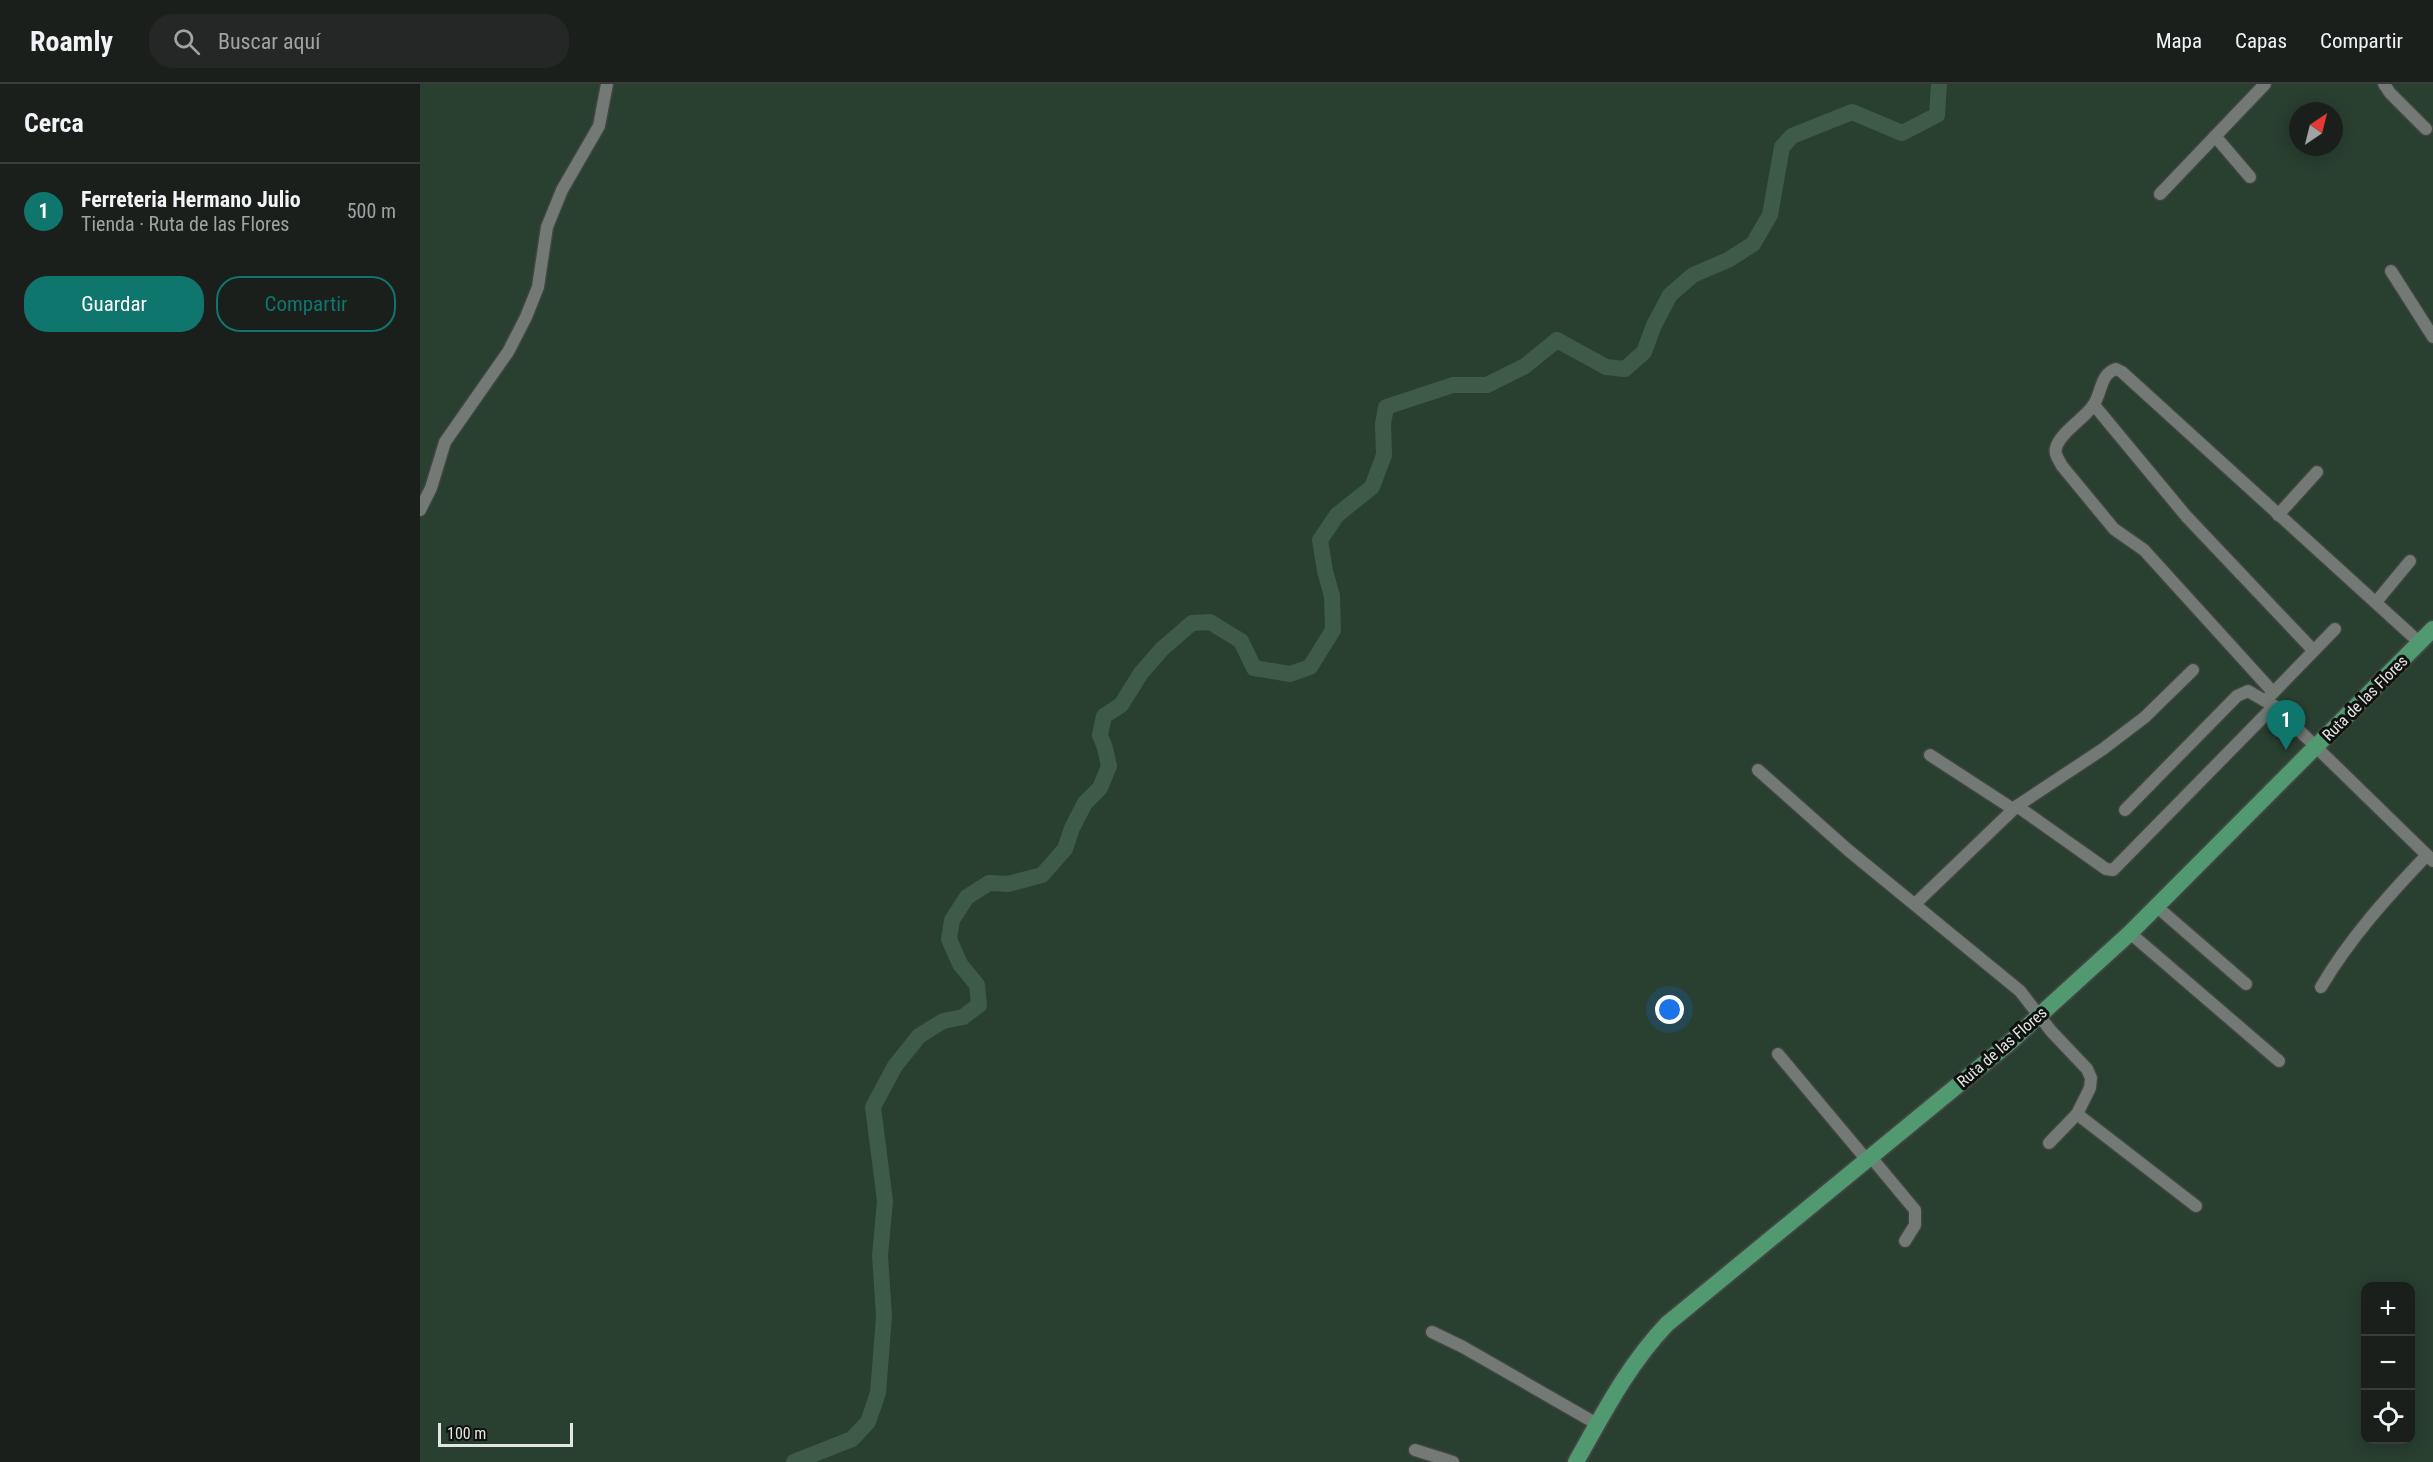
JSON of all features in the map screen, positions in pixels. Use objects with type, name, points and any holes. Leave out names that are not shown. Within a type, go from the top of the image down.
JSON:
[{"type":"main road","name":"Ruta de las Flores","points":[[1576,1462],[1625,1375],[1646,1345],[1667,1324],[1966,1079],[2039,1016],[2130,933],[2429,635]]},
{"type":"street","points":[[420,510],[431,488],[446,442],[508,352],[526,317],[538,286],[547,227],[566,183],[599,126],[607,84]]},
{"type":"street","points":[[2160,194],[2265,84]]},
{"type":"street","points":[[2385,84],[2390,93],[2426,129]]},
{"type":"street","points":[[2215,136],[2250,177]]},
{"type":"street","points":[[2391,271],[2433,337]]},
{"type":"street","points":[[2320,987],[2338,958],[2380,904],[2430,858],[2271,699],[2144,550],[2114,529],[2062,466],[2056,455],[2056,447],[2094,405],[2105,376],[2116,369],[2122,372],[2278,516],[2376,602],[2429,635]]},
{"type":"street","points":[[2094,405],[2186,516],[2313,650]]},
{"type":"street","points":[[2278,516],[2316,472]]},
{"type":"street","points":[[2376,602],[2410,561]]},
{"type":"street","points":[[1930,754],[2106,868],[2113,870],[2271,699],[2313,650],[2335,629]]},
{"type":"street","points":[[1915,904],[2015,807],[2103,750],[2145,717],[2193,670]]},
{"type":"street","points":[[2125,810],[2237,696],[2248,691],[2271,699]]},
{"type":"street","points":[[1758,770],[1848,850],[2020,991],[2086,1069],[2091,1078],[2090,1088],[2077,1114],[2049,1143]]},
{"type":"street","points":[[2156,906],[2246,984]]},
{"type":"street","points":[[2130,933],[2279,1061]]},
{"type":"street","points":[[1778,1054],[1915,1210],[1915,1225],[1905,1241]]},
{"type":"street","points":[[2077,1114],[2196,1206]]},
{"type":"street","points":[[1431,1332],[1463,1347],[1597,1424]]},
{"type":"street","points":[[1415,1450],[1453,1462]]},
{"type":"green space","points":[[420,84],[2433,84],[2433,1462],[420,1462]]},
{"type":"waterway","points":[[794,1462],[852,1439],[868,1422],[878,1393],[884,1316],[880,1256],[885,1201],[873,1107],[895,1066],[919,1036],[943,1021],[963,1017],[979,1005],[977,985],[960,964],[949,939],[952,920],[967,897],[989,883],[1008,884],[1042,875],[1065,849],[1072,828],[1085,803],[1100,788],[1109,766],[1100,735],[1104,716],[1121,705],[1141,673],[1162,649],[1192,623],[1210,622],[1241,641],[1254,668],[1290,674],[1310,667],[1333,630],[1332,596],[1320,540],[1337,515],[1372,487],[1384,455],[1383,424],[1386,407],[1453,385],[1487,385],[1525,366],[1557,340],[1606,367],[1625,369],[1644,352],[1654,325],[1670,295],[1693,275],[1728,260],[1753,244],[1770,215],[1782,147],[1792,136],[1852,112],[1902,133],[1937,115],[1939,84]]},
{"type":"place","name":"Ferreteria Hermano Julio","points":[[2286,750]]}]
